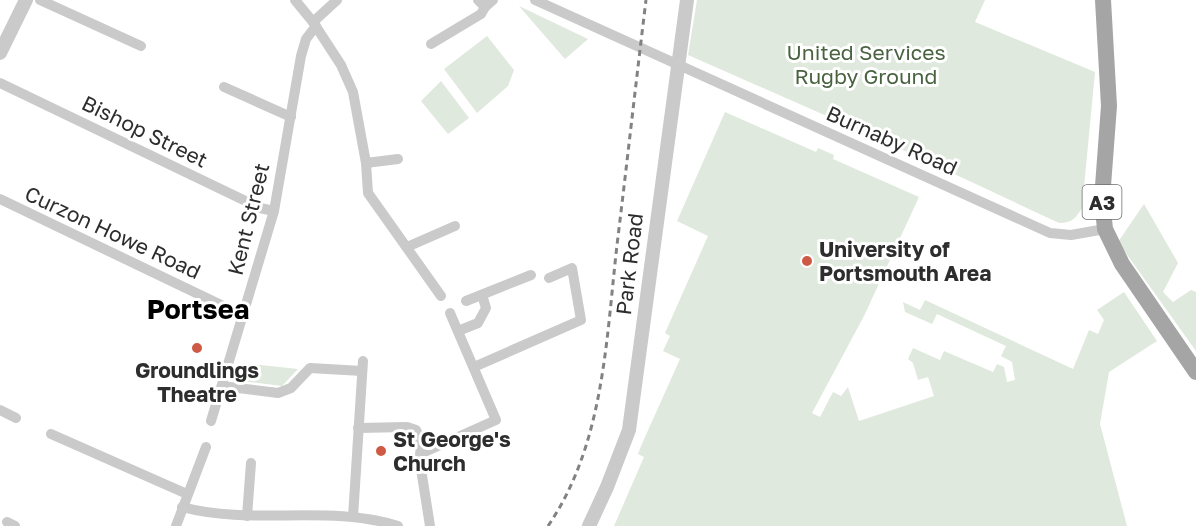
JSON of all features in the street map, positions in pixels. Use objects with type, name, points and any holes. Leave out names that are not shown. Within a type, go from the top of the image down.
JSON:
[{"type":"main road","name":"A3","points":[[1103,2],[1109,106],[1102,199],[1105,229],[1122,264],[1196,372]]},
{"type":"street","points":[[0,53],[26,0]]},
{"type":"street","points":[[40,0],[141,46]]},
{"type":"street","points":[[295,0],[341,65],[353,92],[366,163],[368,193],[441,296]]},
{"type":"street","points":[[314,24],[338,0]]},
{"type":"street","name":"Burnaby Road","points":[[536,0],[1050,233],[1071,236],[1105,229]]},
{"type":"street","name":"Park Road","points":[[589,526],[629,430],[676,65],[687,0]]},
{"type":"street","points":[[431,44],[481,14],[486,2]]},
{"type":"street","name":"Kent Street","points":[[211,421],[274,211],[301,56],[314,24]]},
{"type":"street","name":"Bishop Street","points":[[0,83],[260,208],[274,211]]},
{"type":"street","points":[[224,87],[291,117]]},
{"type":"street","points":[[366,163],[398,159]]},
{"type":"street","name":"Curzon Howe Road","points":[[0,200],[242,315]]},
{"type":"street","points":[[407,247],[455,226]]},
{"type":"street","points":[[474,367],[581,320],[572,268],[549,278]]},
{"type":"street","points":[[466,301],[531,275]]},
{"type":"street","points":[[458,331],[478,323],[486,308],[482,295]]},
{"type":"street","points":[[420,454],[496,420],[450,313]]},
{"type":"street","points":[[222,386],[278,393],[291,388],[310,368],[363,366],[353,517]]},
{"type":"street","points":[[0,410],[16,418]]},
{"type":"street","points":[[358,428],[407,427],[416,430],[420,438],[420,454],[430,526]]},
{"type":"street","points":[[51,434],[187,494]]},
{"type":"street","points":[[176,526],[206,447]]},
{"type":"street","points":[[248,516],[251,463]]},
{"type":"street","points":[[183,507],[224,521],[248,516],[353,517],[398,526]]},
{"type":"green space","name":"United Services Rugby Ground","points":[[697,0],[985,0],[975,22],[1095,72],[1082,208],[1073,219],[1059,223],[888,143],[688,55]]},
{"type":"green space","points":[[519,6],[588,39],[565,59]]},
{"type":"green space","points":[[487,36],[514,70],[508,86],[477,113],[444,69]]},
{"type":"green space","points":[[441,81],[469,118],[448,134],[421,101]]},
{"type":"green space","points":[[725,112],[816,152],[818,148],[834,155],[833,159],[919,197],[864,316],[812,413],[820,417],[833,392],[841,396],[848,387],[859,421],[934,396],[928,377],[918,380],[913,363],[908,359],[913,348],[940,360],[944,351],[993,372],[997,364],[1004,367],[1007,382],[1015,380],[1012,362],[1001,356],[1006,346],[937,314],[932,324],[905,312],[903,302],[920,310],[925,300],[1073,369],[1089,330],[1098,334],[1104,320],[1097,310],[1124,292],[1157,341],[1109,372],[1100,424],[1127,526],[614,526],[644,457],[638,454],[641,446],[680,359],[663,351],[670,336],[665,333],[708,236],[677,221]]},
{"type":"green space","points":[[1144,204],[1178,263],[1163,292],[1173,302],[1191,290],[1196,292],[1196,351],[1118,242]]},
{"type":"green space","points":[[241,363],[298,369],[282,386],[242,381],[237,378]]},
{"type":"railway","points":[[548,526],[567,494],[581,461],[592,426],[599,391],[646,0]]},
{"type":"place","name":"University of Portsmouth Area","points":[[807,261]]},
{"type":"place","name":"Groundlings Theatre","points":[[197,348]]},
{"type":"place","name":"St George's Church","points":[[381,451]]},
{"type":"district","name":"Portsea","points":[[198,309]]}]
